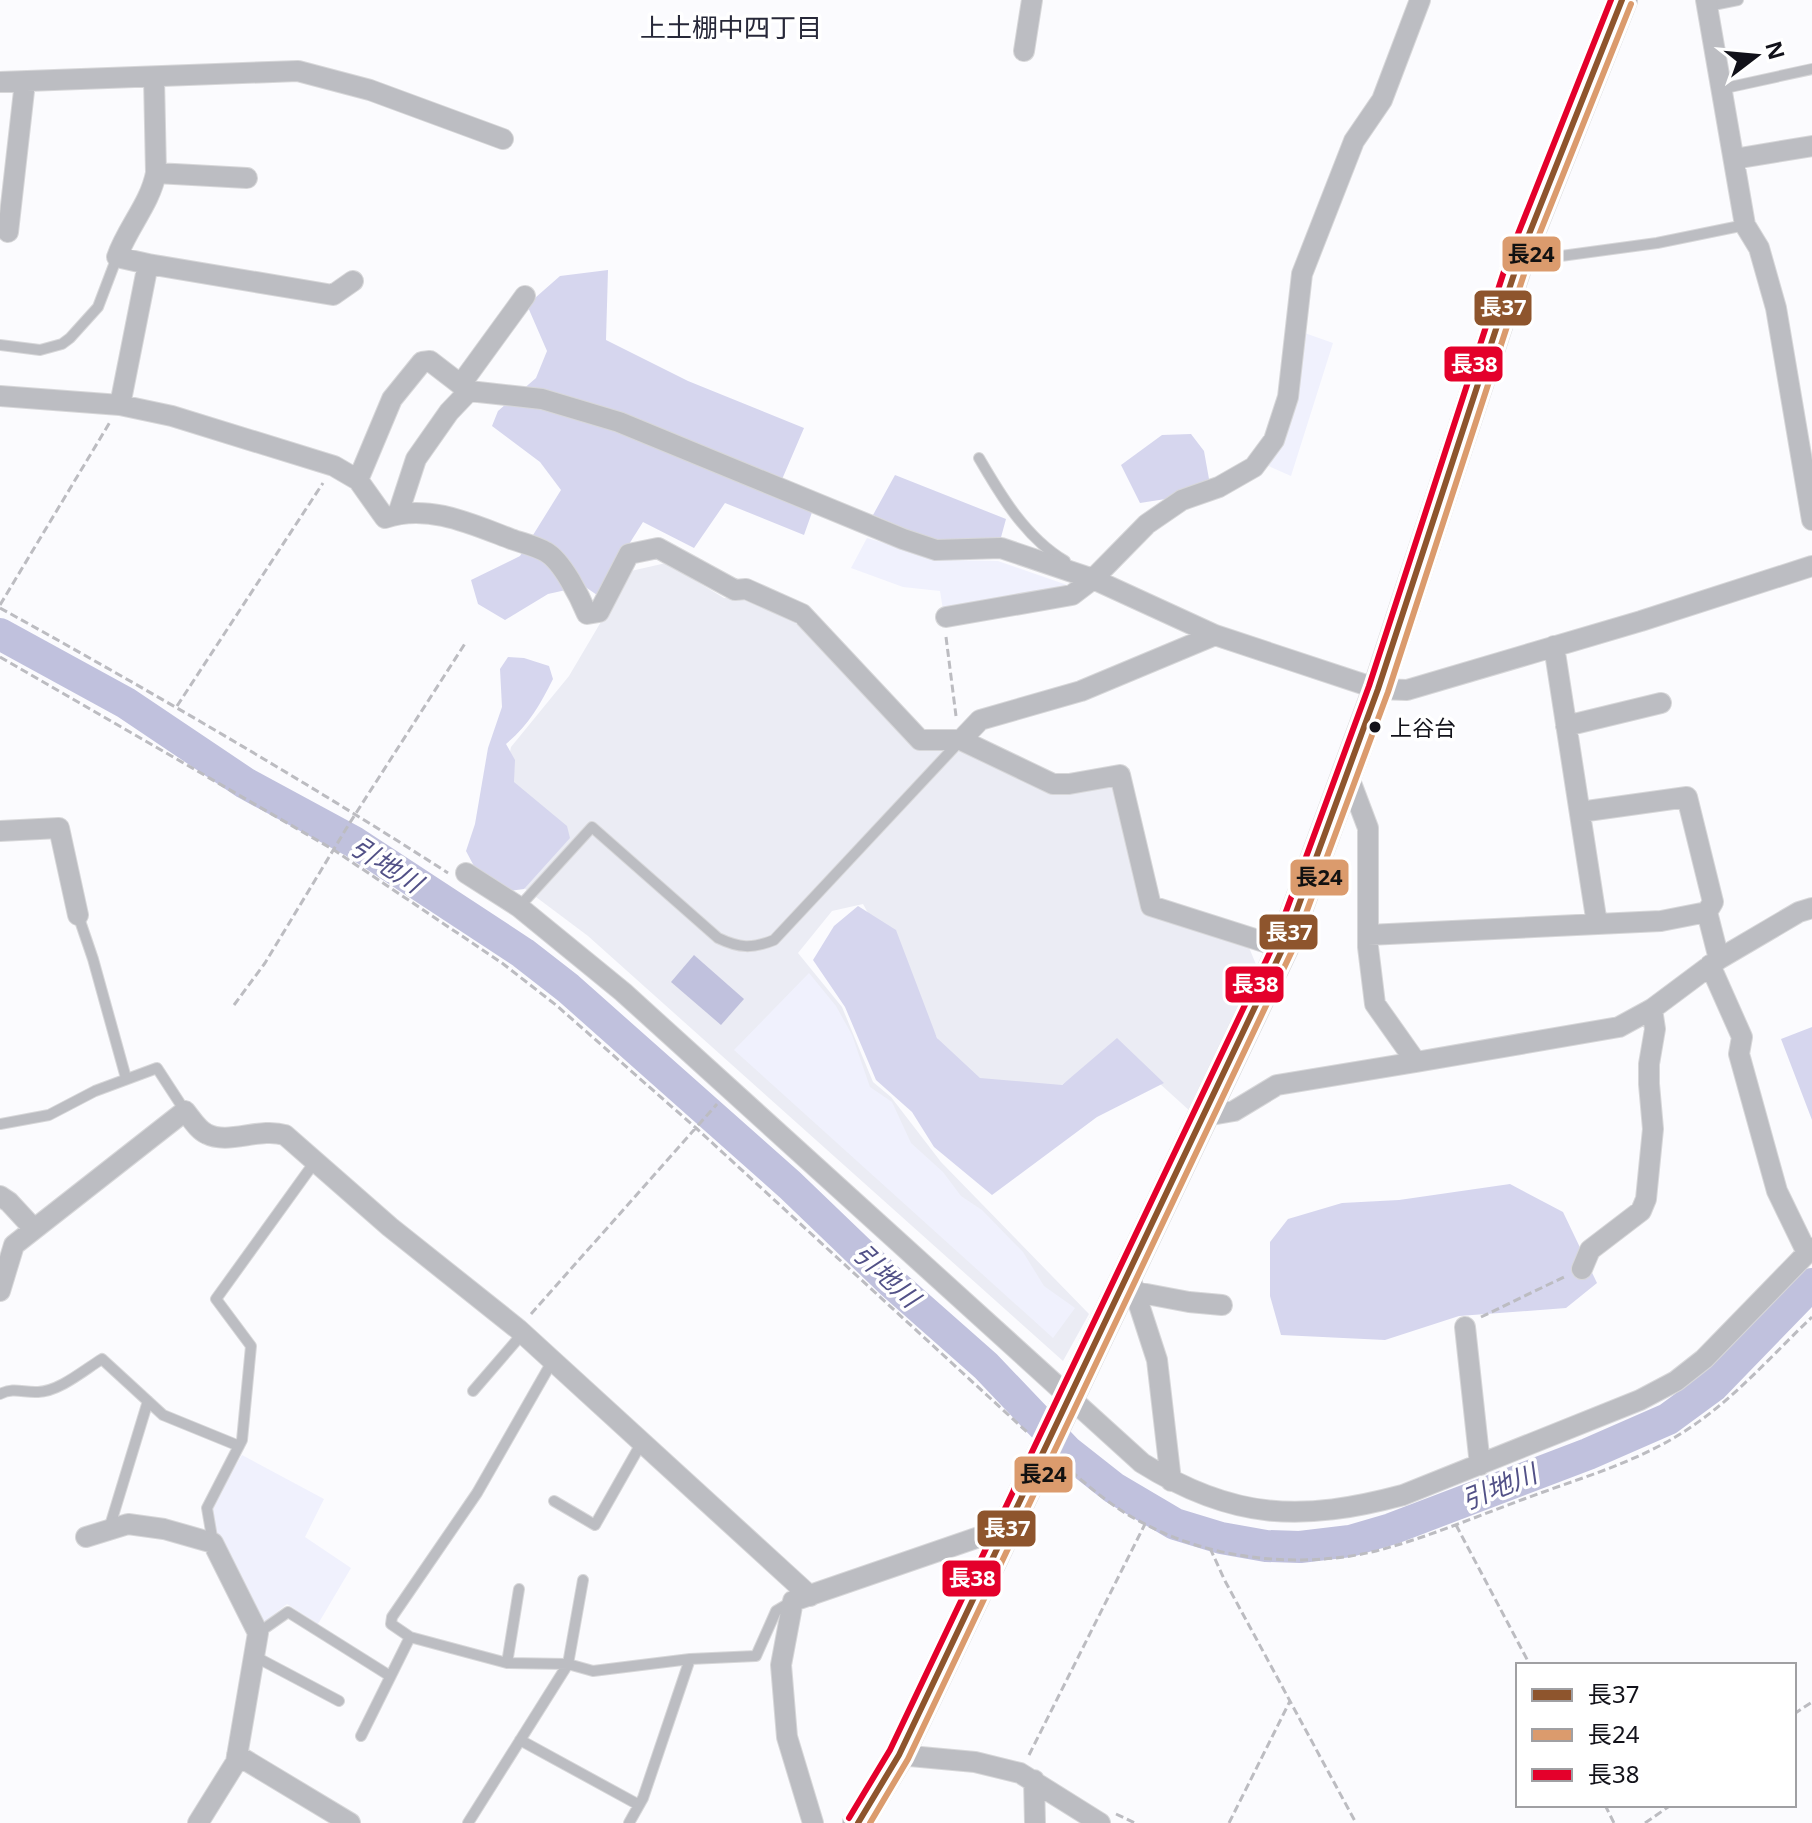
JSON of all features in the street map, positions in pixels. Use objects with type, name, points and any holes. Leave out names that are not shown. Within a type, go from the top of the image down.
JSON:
[{"type":"street","points":[[1024,51],[1032,0]]},
{"type":"street","points":[[946,617],[1072,595],[1093,579],[1147,524],[1182,500],[1219,487],[1254,467],[1274,440],[1288,397],[1302,274],[1354,141],[1382,100],[1420,0]]},
{"type":"street","points":[[858,1823],[899,1755],[1066,1403],[1132,1283],[1283,948],[1378,689],[1518,262],[1622,0]]},
{"type":"street","points":[[1707,3],[1745,225],[1759,248],[1776,308],[1812,520]]},
{"type":"street","points":[[0,82],[298,71],[370,90],[503,139]]},
{"type":"street","points":[[154,78],[156,173],[146,203],[124,237],[117,257],[333,295],[353,281]]},
{"type":"street","points":[[8,232],[25,82]]},
{"type":"street","points":[[1734,159],[1812,146]]},
{"type":"street","points":[[156,173],[247,178]]},
{"type":"street","points":[[120,405],[148,264]]},
{"type":"street","points":[[398,514],[416,459],[525,296]]},
{"type":"street","points":[[358,480],[392,399],[422,362],[430,361],[465,388],[542,399],[619,422],[903,539],[936,550],[1001,548],[1093,579],[1215,635],[1378,689],[1407,690],[1812,566]]},
{"type":"street","points":[[0,396],[120,405],[172,416],[334,466],[358,480],[385,518],[413,512],[455,518],[548,553],[579,594],[587,614],[599,612],[629,554],[658,548],[735,590],[746,589],[802,614],[920,740],[961,740],[1053,784],[1120,775],[1151,906],[1283,948]]},
{"type":"street","points":[[961,740],[980,720],[1081,691],[1215,635]]},
{"type":"street","points":[[1554,646],[1597,924]]},
{"type":"street","points":[[1566,726],[1661,703]]},
{"type":"street","points":[[1348,775],[1368,828],[1368,935],[1375,1004],[1416,1062]]},
{"type":"street","points":[[466,873],[519,907],[634,1002],[867,1211],[1066,1403],[1142,1463],[1171,1481],[1235,1506],[1298,1513],[1329,1512],[1403,1495],[1640,1400],[1676,1381],[1704,1359],[1809,1251],[1777,1191],[1739,1054],[1742,1037],[1715,962],[1707,912],[1713,902],[1687,797],[1580,812]]},
{"type":"street","points":[[0,831],[59,828],[78,915]]},
{"type":"street","points":[[1205,1116],[1234,1111],[1277,1085],[1619,1027],[1652,1009],[1715,962],[1799,912],[1812,908]]},
{"type":"street","points":[[1368,935],[1661,921],[1707,912]]},
{"type":"street","points":[[1582,1269],[1590,1250],[1641,1211],[1646,1199],[1653,1129],[1649,1084],[1655,1029],[1652,1009]]},
{"type":"street","points":[[0,1291],[8,1242],[34,1229],[185,1111],[205,1133],[217,1138],[273,1132],[285,1135],[314,1163],[525,1326],[553,1360],[642,1442],[802,1599]]},
{"type":"street","points":[[0,1196],[18,1210],[34,1229]]},
{"type":"street","points":[[1132,1283],[1222,1305]]},
{"type":"street","points":[[1132,1283],[1157,1360],[1171,1481]]},
{"type":"street","points":[[1465,1327],[1480,1465]]},
{"type":"street","points":[[86,1537],[128,1524],[164,1529],[213,1543],[258,1633],[236,1762],[198,1823]]},
{"type":"street","points":[[802,1599],[1008,1527]]},
{"type":"street","points":[[802,1599],[781,1665],[787,1737],[813,1823]]},
{"type":"street","points":[[237,1755],[350,1823]]},
{"type":"street","points":[[899,1755],[975,1762],[1027,1777],[1100,1823]]},
{"type":"street","points":[[1027,1777],[1035,1823]]},
{"type":"lane","points":[[1707,3],[1738,0]]},
{"type":"lane","points":[[1721,89],[1812,69]]},
{"type":"lane","points":[[1518,262],[1657,243],[1745,225]]},
{"type":"lane","points":[[0,345],[40,350],[62,344],[70,338],[98,307],[117,257]]},
{"type":"lane","points":[[979,458],[1000,494],[1049,552],[1093,579]]},
{"type":"lane","points":[[519,907],[592,827],[718,938],[736,946],[755,948],[774,940],[961,740]]},
{"type":"lane","points":[[78,915],[126,1078]]},
{"type":"lane","points":[[0,1124],[49,1115],[126,1078],[157,1068],[185,1111]]},
{"type":"lane","points":[[213,1543],[207,1508],[242,1440],[251,1346],[216,1299],[314,1163]]},
{"type":"lane","points":[[473,1391],[525,1326]]},
{"type":"lane","points":[[0,1394],[8,1390],[39,1392],[56,1387],[102,1359],[163,1415],[239,1446]]},
{"type":"lane","points":[[553,1360],[477,1493],[392,1617],[391,1624],[410,1637],[507,1663],[568,1664],[593,1671],[690,1659],[756,1656],[776,1611],[802,1599]]},
{"type":"lane","points":[[109,1529],[148,1401]]},
{"type":"lane","points":[[554,1501],[595,1525],[642,1442]]},
{"type":"lane","points":[[468,1823],[568,1664],[583,1580]]},
{"type":"lane","points":[[507,1663],[519,1589]]},
{"type":"lane","points":[[258,1633],[288,1612],[390,1676]]},
{"type":"lane","points":[[361,1736],[410,1637]]},
{"type":"lane","points":[[254,1656],[339,1701]]},
{"type":"lane","points":[[629,1823],[639,1805],[690,1659]]},
{"type":"lane","points":[[520,1740],[639,1805]]},
{"type":"path","points":[[120,405],[0,607],[177,706],[453,876],[466,873]]},
{"type":"path","points":[[177,706],[334,466]]},
{"type":"path","points":[[946,617],[949,671],[961,740]]},
{"type":"path","points":[[234,1005],[265,963],[349,824],[466,642]]},
{"type":"path","points":[[0,657],[334,849],[502,963],[556,1005],[697,1127],[1046,1446]]},
{"type":"path","points":[[525,1326],[717,1104]]},
{"type":"path","points":[[1465,1327],[1582,1269]]},
{"type":"path","points":[[1808,1321],[1812,1327]]},
{"type":"path","points":[[1027,1777],[1145,1524]]},
{"type":"path","points":[[1456,1525],[1529,1663]]},
{"type":"path","points":[[1210,1548],[1356,1823]]},
{"type":"path","points":[[1229,1823],[1290,1701]]},
{"type":"path","points":[[1645,1823],[1668,1807]]},
{"type":"shaded area","points":[[608,270],[606,340],[688,381],[804,428],[780,484],[816,501],[804,535],[725,503],[694,548],[643,522],[597,595],[584,586],[548,594],[505,620],[478,604],[471,580],[520,556],[561,490],[540,462],[492,426],[498,411],[536,378],[547,351],[527,305],[560,276]]},
{"type":"shaded area","points":[[1299,331],[1333,343],[1291,476],[1264,464]]},
{"type":"shaded area","points":[[1191,434],[1204,451],[1209,479],[1172,498],[1140,503],[1121,465],[1162,435]]},
{"type":"shaded area","points":[[895,475],[1006,519],[1000,541],[937,542],[873,515]]},
{"type":"shaded area","points":[[867,538],[943,560],[998,561],[1070,586],[943,610],[940,591],[903,587],[851,568]]},
{"type":"shaded area","points":[[666,563],[724,598],[740,598],[795,622],[914,748],[935,744],[966,749],[1046,792],[1113,784],[1147,908],[1246,940],[1257,967],[1191,1112],[1127,1054],[1111,1049],[1034,1105],[974,1104],[863,904],[832,911],[798,953],[842,1007],[873,1082],[891,1097],[941,1162],[1089,1314],[1063,1361],[588,936],[488,861],[511,747],[569,676],[631,571]]},
{"type":"shaded area","points":[[508,657],[524,658],[549,666],[553,679],[543,698],[527,722],[506,744],[515,760],[514,782],[567,826],[570,838],[524,889],[509,891],[475,868],[466,851],[475,824],[488,748],[502,707],[500,669]]},
{"type":"shaded area","points":[[858,906],[896,930],[937,1038],[980,1078],[1062,1085],[1117,1038],[1164,1083],[1097,1117],[992,1195],[934,1147],[912,1112],[876,1080],[845,1007],[813,960],[834,926]]},
{"type":"shaded area","points":[[694,955],[744,999],[721,1025],[671,982]]},
{"type":"shaded area","points":[[809,973],[836,1006],[852,1035],[870,1087],[892,1102],[911,1143],[943,1172],[961,1196],[982,1210],[1023,1252],[1044,1286],[1075,1308],[1053,1338],[734,1050]]},
{"type":"shaded area","points":[[1812,1027],[1812,1120],[1781,1039]]},
{"type":"shaded area","points":[[1510,1184],[1563,1212],[1597,1283],[1566,1308],[1459,1316],[1385,1340],[1281,1335],[1270,1296],[1270,1242],[1288,1219],[1342,1203],[1399,1200]]},
{"type":"shaded area","points":[[242,1455],[324,1499],[305,1537],[351,1568],[318,1624],[287,1604],[261,1625],[217,1540],[210,1508]]},
{"type":"waterway","name":"引地川","points":[[0,634],[126,703],[245,783],[354,842],[523,953],[568,988],[790,1185],[892,1283],[986,1366],[1067,1451],[1114,1488],[1175,1524],[1221,1538],[1266,1546],[1300,1547],[1350,1541],[1391,1529],[1588,1454],[1668,1419],[1713,1386],[1812,1284]]},
{"type":"transit line","name":"長38","points":[[849,1818],[890,1750],[1274,944],[1369,686],[1508,259],[1611,0]]},
{"type":"transit line","name":"長37","points":[[858,1823],[899,1755],[1283,948],[1378,689],[1518,262],[1622,0]]},
{"type":"transit line","name":"長24","points":[[870,1823],[908,1759],[1292,951],[1388,692],[1527,265],[1631,4]]},
{"type":"place","name":"上谷台","points":[[1375,727]]},
{"type":"district","name":"上土棚中四丁目","points":[[731,27]]}]
